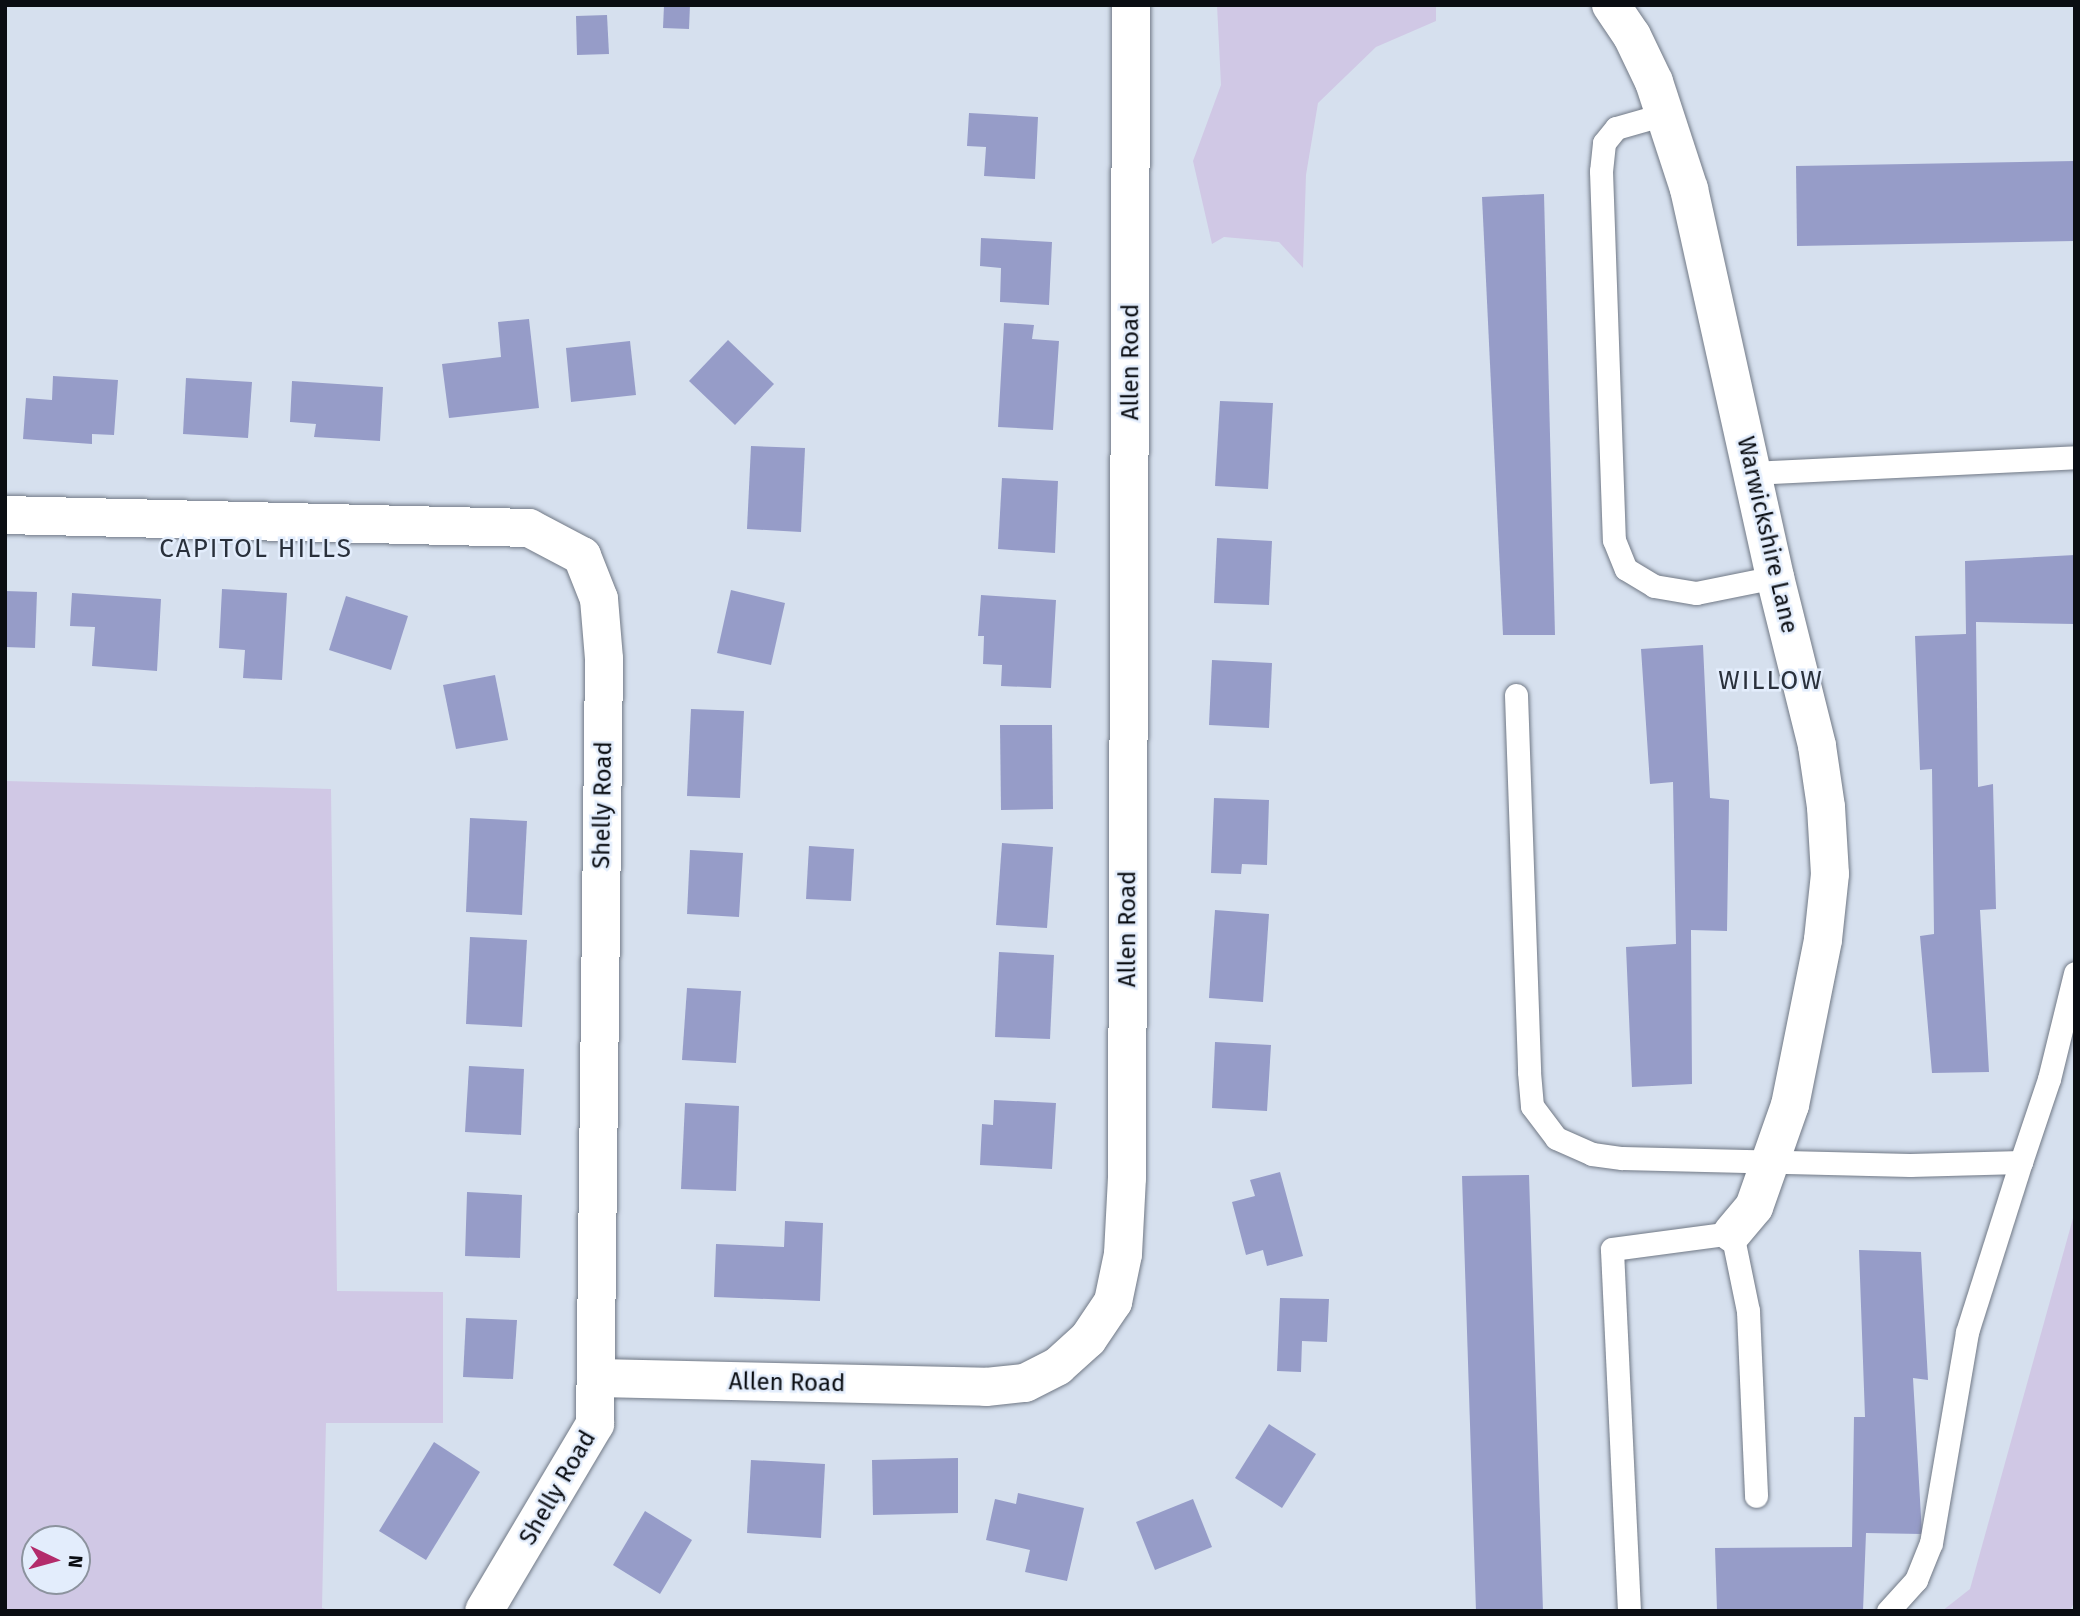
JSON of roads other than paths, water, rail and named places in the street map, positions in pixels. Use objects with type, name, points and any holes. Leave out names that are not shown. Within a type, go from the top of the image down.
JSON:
[{"type":"street","name":"Allen Road","points":[[598,1378],[986,1387],[1025,1382],[1058,1366],[1088,1339],[1113,1302],[1123,1254],[1127,1178],[1131,5]]},
{"type":"street","name":"Warwickshire Lane","points":[[1611,5],[1632,36],[1665,114],[1689,189],[1774,577],[1817,746],[1830,874],[1823,940],[1790,1105],[1754,1207],[1732,1234]]},
{"type":"street","name":"Shelly Road","points":[[5,515],[529,528],[582,556],[599,599],[604,659],[598,1378],[595,1424],[484,1611]]},
{"type":"lane","points":[[1665,114],[1616,128],[1604,143],[1601,171],[1614,540],[1626,569],[1654,586],[1696,593],[1774,577]]},
{"type":"lane","points":[[1752,473],[2075,457]]},
{"type":"lane","points":[[1516,695],[1532,1106],[1556,1138],[1592,1154],[1910,1165],[2021,1162]]},
{"type":"lane","points":[[1888,1611],[1916,1580],[1931,1542],[1967,1332],[2049,1079],[2075,973]]},
{"type":"lane","points":[[1629,1611],[1612,1249],[1732,1234],[1748,1311],[1756,1496]]},
{"type":"district","name":"CAPITOL HILLS","points":[[256,549]]},
{"type":"district","name":"WILLOW","points":[[1771,681]]}]
